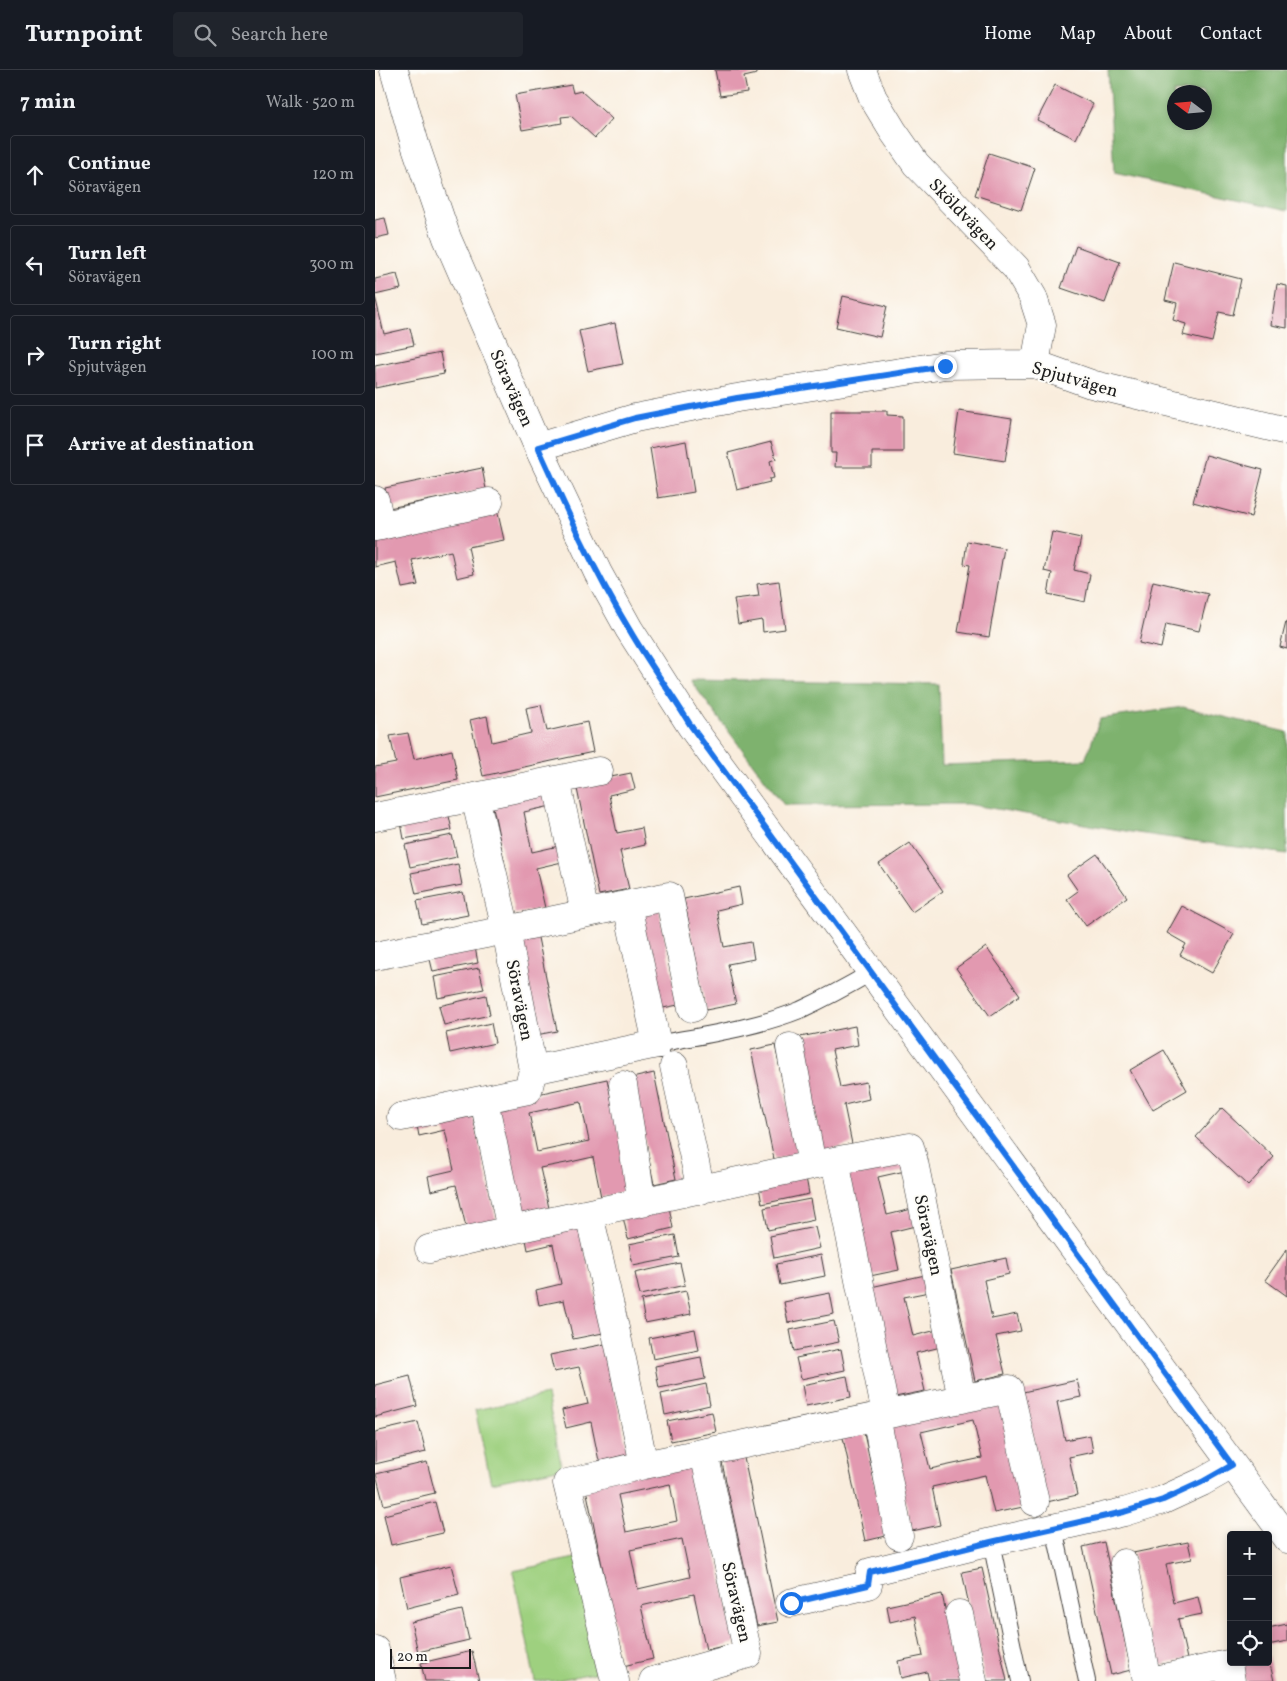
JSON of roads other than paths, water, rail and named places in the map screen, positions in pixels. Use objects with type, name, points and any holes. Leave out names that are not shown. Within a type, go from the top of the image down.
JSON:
[{"type":"street","name":"Söravägen","points":[[394,70],[415,144],[447,238],[577,532],[629,629],[691,726],[1287,1539]]},
{"type":"street","name":"Sköldvägen","points":[[862,70],[873,98],[893,132],[916,164],[1016,268],[1033,297],[1042,325],[1035,364]]},
{"type":"street","name":"Spjutvägen","points":[[538,447],[635,418],[737,398],[945,366],[1035,364],[1091,384],[1287,431]]},
{"type":"street","points":[[377,518],[489,502]]},
{"type":"street","points":[[375,817],[475,798],[599,771]]},
{"type":"street","points":[[556,780],[585,913]]},
{"type":"street","name":"Söravägen","points":[[475,798],[506,930],[533,1070]]},
{"type":"street","points":[[375,956],[669,896],[692,1008]]},
{"type":"street","points":[[401,1117],[527,1090],[533,1070],[657,1044],[627,905]]},
{"type":"street","points":[[790,1047],[823,1163],[881,1415],[899,1536]]},
{"type":"street","points":[[674,1066],[701,1190]]},
{"type":"street","points":[[623,1085],[643,1203]]},
{"type":"street","points":[[484,1100],[511,1230]]},
{"type":"street","name":"Söravägen","points":[[429,1249],[823,1163],[910,1147],[962,1399]]},
{"type":"street","points":[[589,1214],[644,1465]]},
{"type":"street","points":[[615,1681],[567,1483],[644,1465],[1009,1389],[1035,1502]]},
{"type":"street","name":"Söravägen","points":[[653,1681],[748,1654],[703,1453]]},
{"type":"street","points":[[791,1603],[868,1585],[870,1572],[1124,1512],[1163,1500],[1202,1482],[1232,1465]]},
{"type":"street","points":[[1125,1563],[1148,1681],[1228,1664],[1231,1681]]},
{"type":"street","points":[[959,1614],[973,1681]]},
{"type":"street","points":[[375,1650],[382,1681]]},
{"type":"lane","points":[[674,1066],[657,1044],[707,1035],[768,1020],[799,1010],[843,989],[871,972]]},
{"type":"lane","points":[[1053,1528],[1087,1681]]},
{"type":"lane","points":[[991,1542],[1020,1681]]}]
